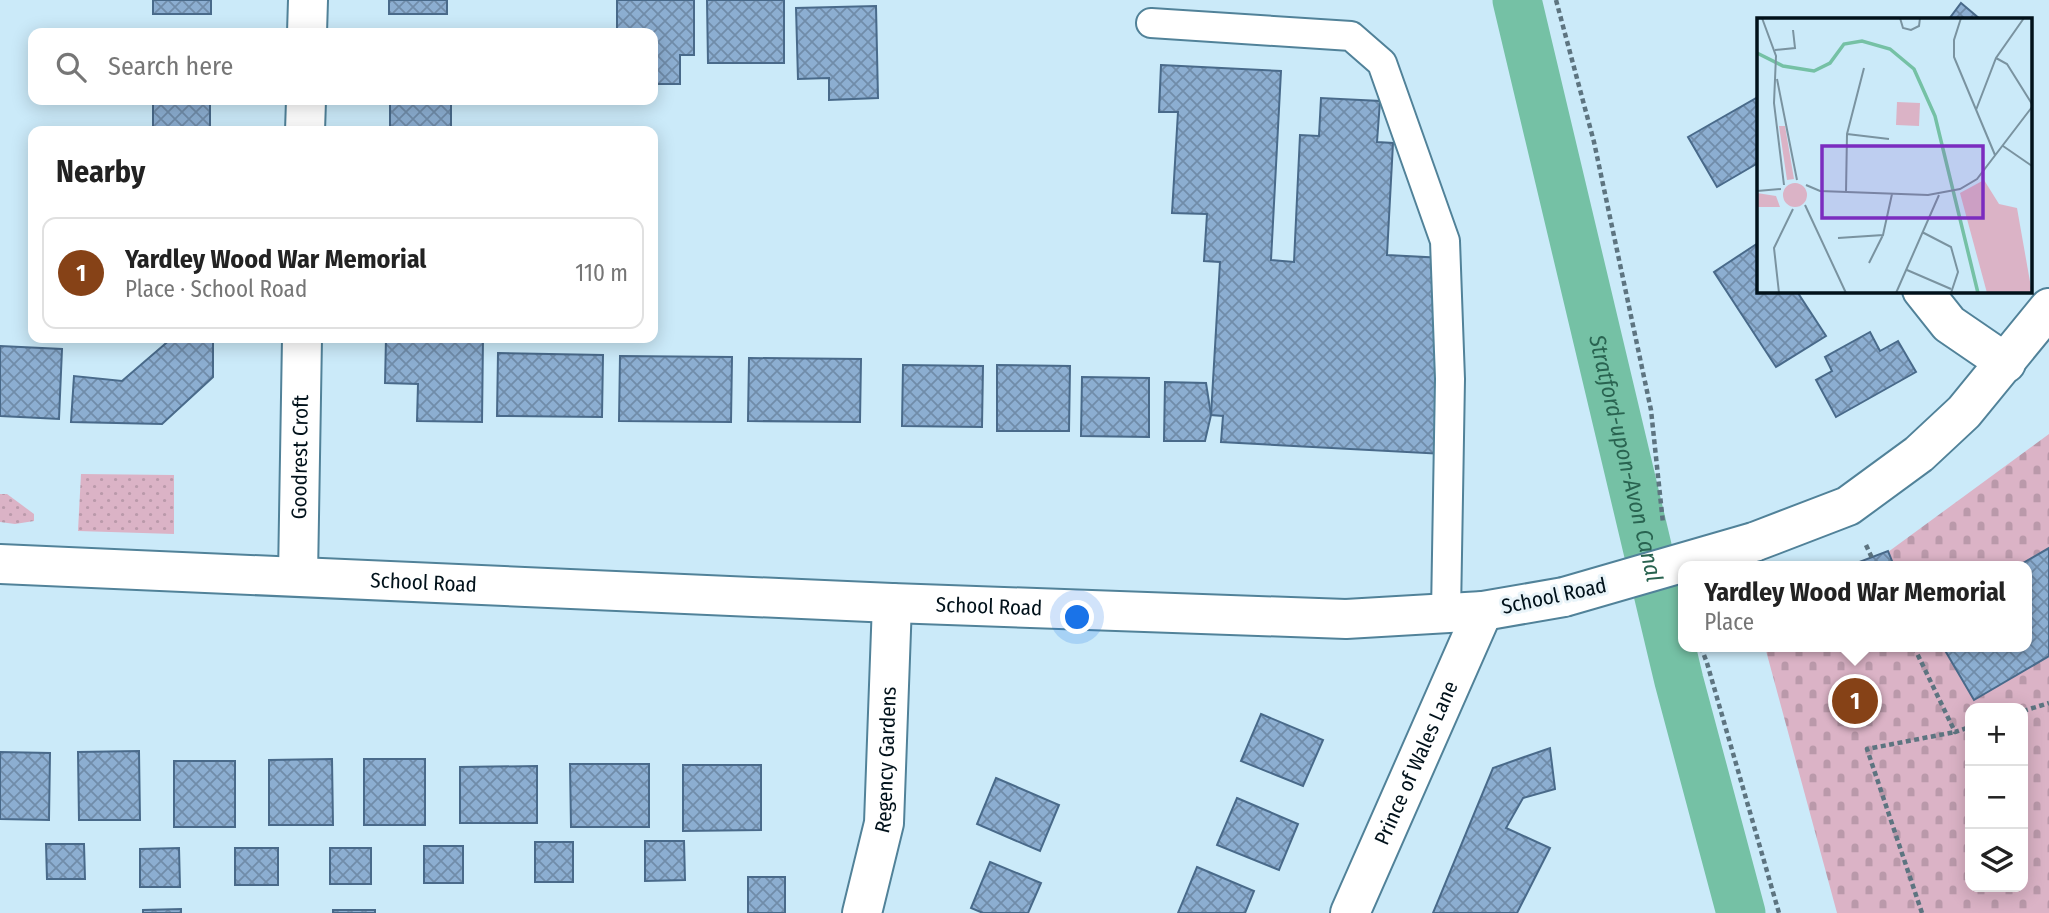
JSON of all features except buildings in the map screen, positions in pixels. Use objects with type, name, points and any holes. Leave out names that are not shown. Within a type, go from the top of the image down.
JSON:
[{"type":"street","points":[[307,28],[308,0]]},
{"type":"street","points":[[305,126],[306,105]]},
{"type":"street","points":[[1925,292],[1949,324],[2006,363]]},
{"type":"street","name":"School Road","points":[[1688,561],[1754,542],[1848,506],[1919,454],[1964,412],[2049,308]]},
{"type":"street","name":"Goodrest Croft","points":[[298,576],[302,343]]},
{"type":"street","name":"School Road","points":[[0,564],[892,603],[1346,619],[1464,612],[1564,597],[1678,564]]},
{"type":"street","name":"Regency Gardens","points":[[862,913],[884,823],[892,603]]},
{"type":"street","name":"Prince of Wales Lane","points":[[1350,913],[1464,612]]},
{"type":"lane","points":[[1151,23],[1351,36],[1382,63],[1446,241],[1450,379],[1464,612]]},
{"type":"path","points":[[1556,0],[1594,142],[1651,410],[1664,536]]},
{"type":"path","points":[[1702,652],[1779,913]]},
{"type":"path","points":[[1916,652],[1955,732]]},
{"type":"path","points":[[2028,709],[2049,702]]},
{"type":"path","points":[[1922,913],[1867,749],[1965,729]]},
{"type":"green space","points":[[2049,434],[2049,913],[1837,913],[1766,652],[2032,652],[2032,561],[1870,561],[1888,552]]},
{"type":"green space","points":[[81,474],[174,475],[174,534],[78,531]]},
{"type":"green space","points":[[0,494],[7,494],[34,514],[34,521],[15,524],[0,522]]},
{"type":"waterway","name":"Stratford-upon-Avon Canal","points":[[1517,0],[1679,681],[1741,913]]},
{"type":"place","name":"Yardley Wood War Memorial","points":[[1855,701]]}]
